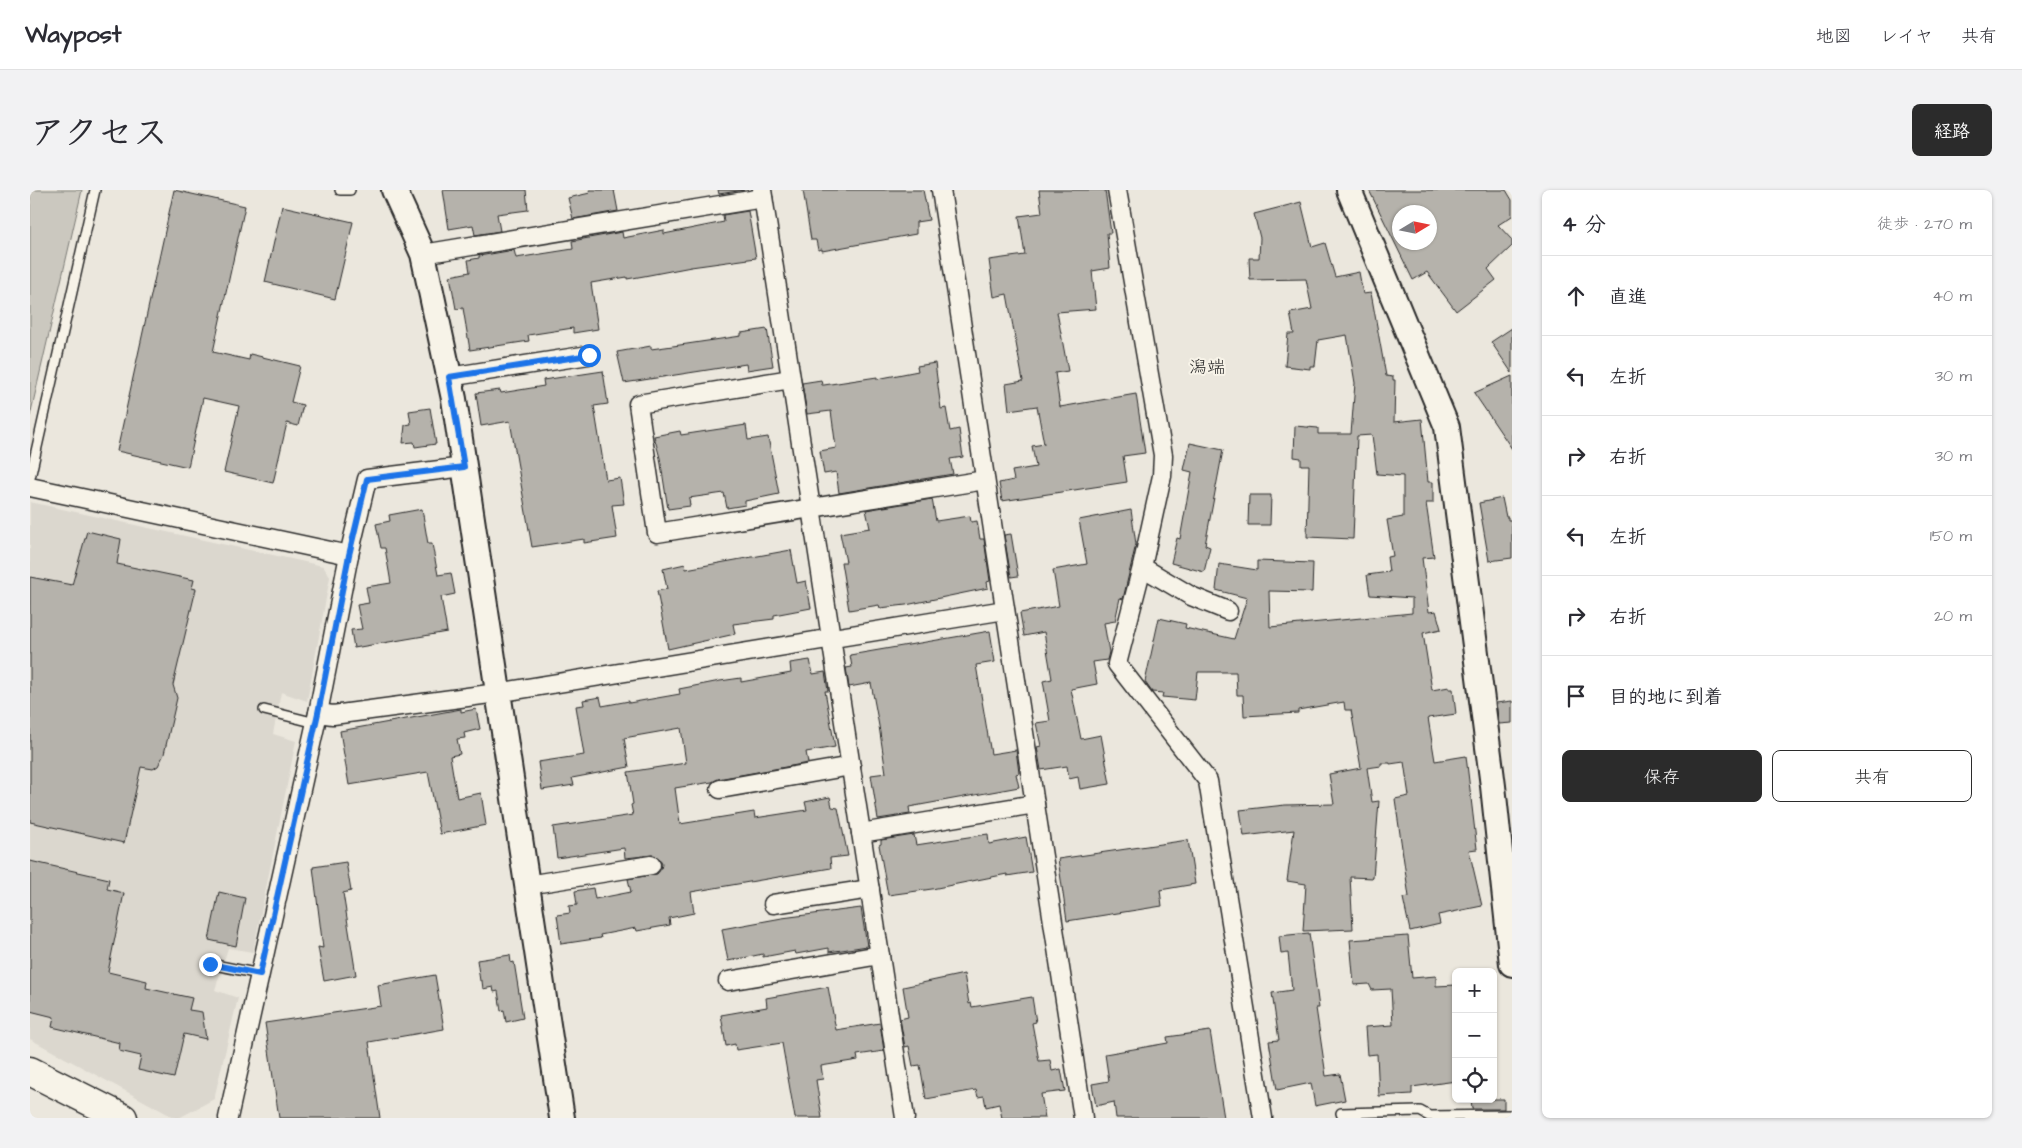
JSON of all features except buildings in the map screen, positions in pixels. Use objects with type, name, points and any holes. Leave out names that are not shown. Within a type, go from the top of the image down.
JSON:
[{"type":"highway","points":[[30,1071],[123,1118]]},
{"type":"street","points":[[394,190],[424,254],[449,377],[562,1118]]},
{"type":"street","points":[[941,190],[1083,1118]]},
{"type":"street","points":[[1117,190],[1163,455],[1162,476],[1142,567],[1117,664],[1208,781],[1263,1118]]},
{"type":"street","points":[[1349,190],[1447,427],[1493,786],[1512,964]]},
{"type":"street","points":[[424,254],[762,194],[905,1118]]},
{"type":"street","points":[[449,377],[589,355]]},
{"type":"street","points":[[791,379],[638,404],[657,533],[985,480]]},
{"type":"street","points":[[228,1118],[317,718],[349,555],[367,479],[464,467]]},
{"type":"street","points":[[30,487],[349,555]]},
{"type":"street","points":[[1142,567],[1191,596],[1228,611]]},
{"type":"street","points":[[317,718],[497,693],[831,640],[1005,610]]},
{"type":"street","points":[[720,789],[851,766]]},
{"type":"street","points":[[861,833],[1035,804]]},
{"type":"street","points":[[526,885],[651,865]]},
{"type":"street","points":[[774,904],[870,888]]},
{"type":"street","points":[[728,981],[880,955]]},
{"type":"lane","points":[[30,478],[34,443],[95,190]]},
{"type":"lane","points":[[340,190],[350,190]]},
{"type":"lane","points":[[264,710],[317,718]]},
{"type":"lane","points":[[210,964],[260,974]]},
{"type":"lane","points":[[1343,1118],[1341,1113],[1420,1110],[1429,1116],[1512,1115]]},
{"type":"shaded area","points":[[30,190],[82,190],[30,416]]},
{"type":"shaded area","points":[[30,502],[323,566],[330,577],[307,701],[281,692],[273,734],[296,741],[253,952],[228,948],[215,990],[238,998],[214,1099],[179,1118],[175,1118],[30,1039]]},
{"type":"district","name":"潟端","points":[[1207,367]]},
{"type":"route","points":[[210,964],[260,974],[318,713],[349,555],[367,479],[464,467],[449,377],[589,355]]}]
